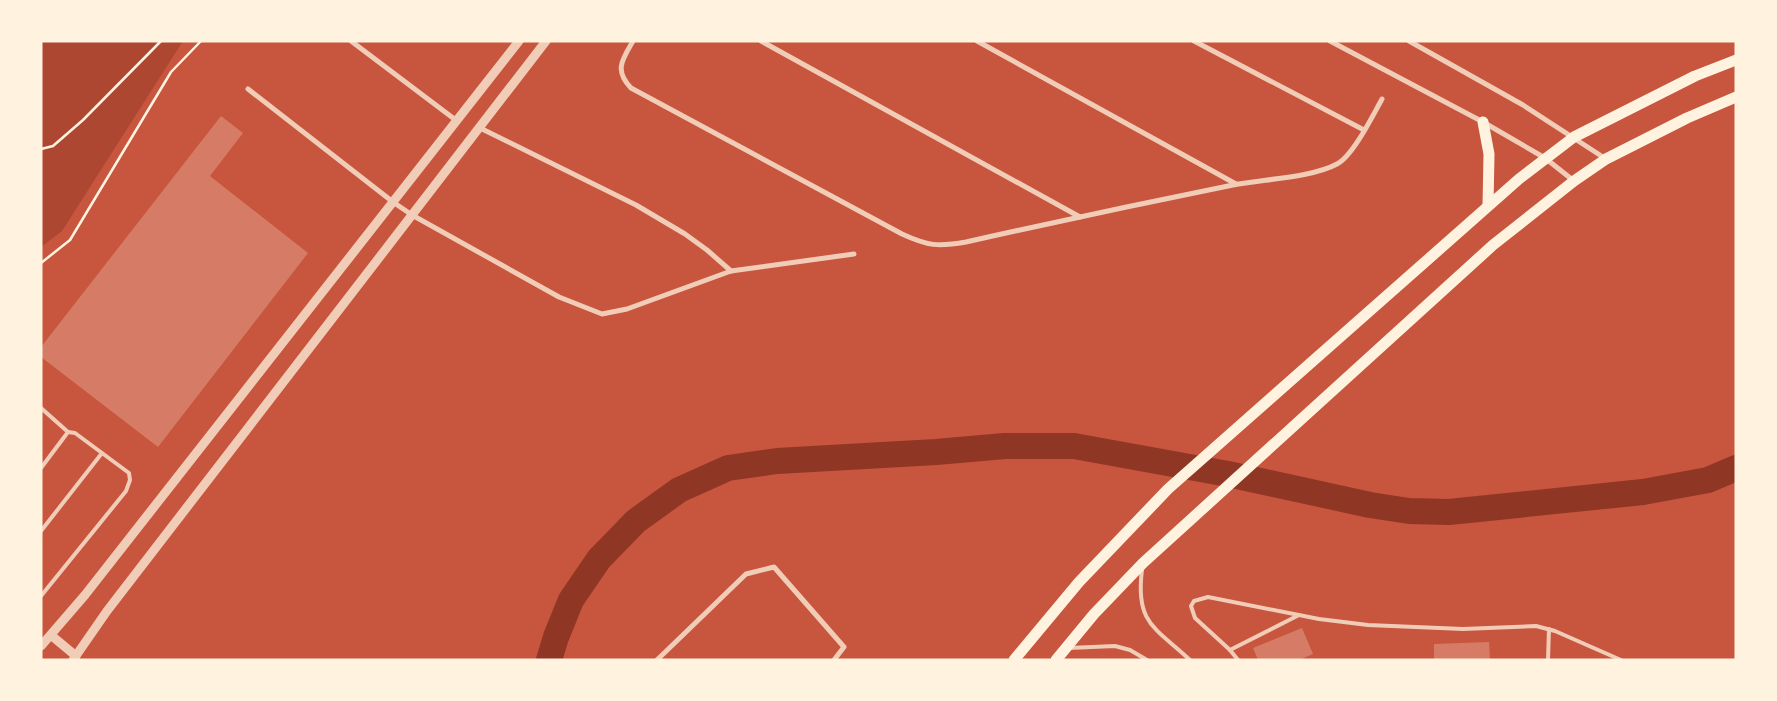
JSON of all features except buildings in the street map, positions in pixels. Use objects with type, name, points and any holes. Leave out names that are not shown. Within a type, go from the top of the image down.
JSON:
[{"type":"main road","points":[[1014,660],[1079,582],[1168,489],[1488,205],[1545,158],[1574,137],[1695,76],[1736,60]]},
{"type":"main road","points":[[1056,660],[1101,607],[1143,562],[1493,245],[1574,181],[1606,159],[1687,118],[1736,98]]},
{"type":"main road","points":[[1483,122],[1489,154],[1488,205]]},
{"type":"street","points":[[351,41],[457,121]]},
{"type":"street","points":[[41,646],[52,636],[519,41]]},
{"type":"street","points":[[52,636],[74,658],[107,611],[546,41]]},
{"type":"street","points":[[633,41],[620,64],[622,76],[631,88],[922,243],[944,245],[966,242],[1236,184],[1319,171],[1339,164],[1364,130],[1382,99]]},
{"type":"street","points":[[760,41],[1080,217]]},
{"type":"street","points":[[977,41],[1236,184]]},
{"type":"street","points":[[1194,41],[1364,130]]},
{"type":"street","points":[[1330,41],[1483,122],[1545,158],[1574,181]]},
{"type":"street","points":[[1409,41],[1523,106],[1606,159]]},
{"type":"street","points":[[248,89],[412,215],[559,297],[594,312],[602,314],[627,309],[731,271],[854,254]]},
{"type":"street","points":[[480,128],[636,205],[685,234],[731,271]]},
{"type":"street","points":[[657,660],[746,574],[774,567],[844,647],[834,660]]},
{"type":"lane","points":[[41,408],[68,432],[75,433],[129,472],[130,480],[126,491],[41,596]]},
{"type":"lane","points":[[41,468],[68,432]]},
{"type":"lane","points":[[41,531],[102,453]]},
{"type":"lane","points":[[1143,562],[1140,590],[1142,608],[1147,620],[1159,634],[1190,660]]},
{"type":"lane","points":[[1238,660],[1230,650],[1195,618],[1191,606],[1194,601],[1208,597],[1216,598],[1319,619],[1368,625],[1463,628],[1536,626],[1587,644],[1621,660]]},
{"type":"lane","points":[[1230,650],[1299,615]]},
{"type":"lane","points":[[1548,660],[1549,630]]},
{"type":"lane","points":[[1065,649],[1115,646],[1130,650],[1147,660]]},
{"type":"path","points":[[41,149],[53,146],[83,120],[161,41]]},
{"type":"path","points":[[41,263],[70,240],[171,72],[201,41]]},
{"type":"shaded area","points":[[41,41],[183,41],[62,231],[41,247]]},
{"type":"waterway","points":[[549,660],[571,600],[599,559],[636,521],[679,490],[728,468],[777,461],[1005,446],[1074,446],[1228,474],[1370,505],[1409,511],[1449,512],[1643,492],[1708,480],[1736,468]]}]
